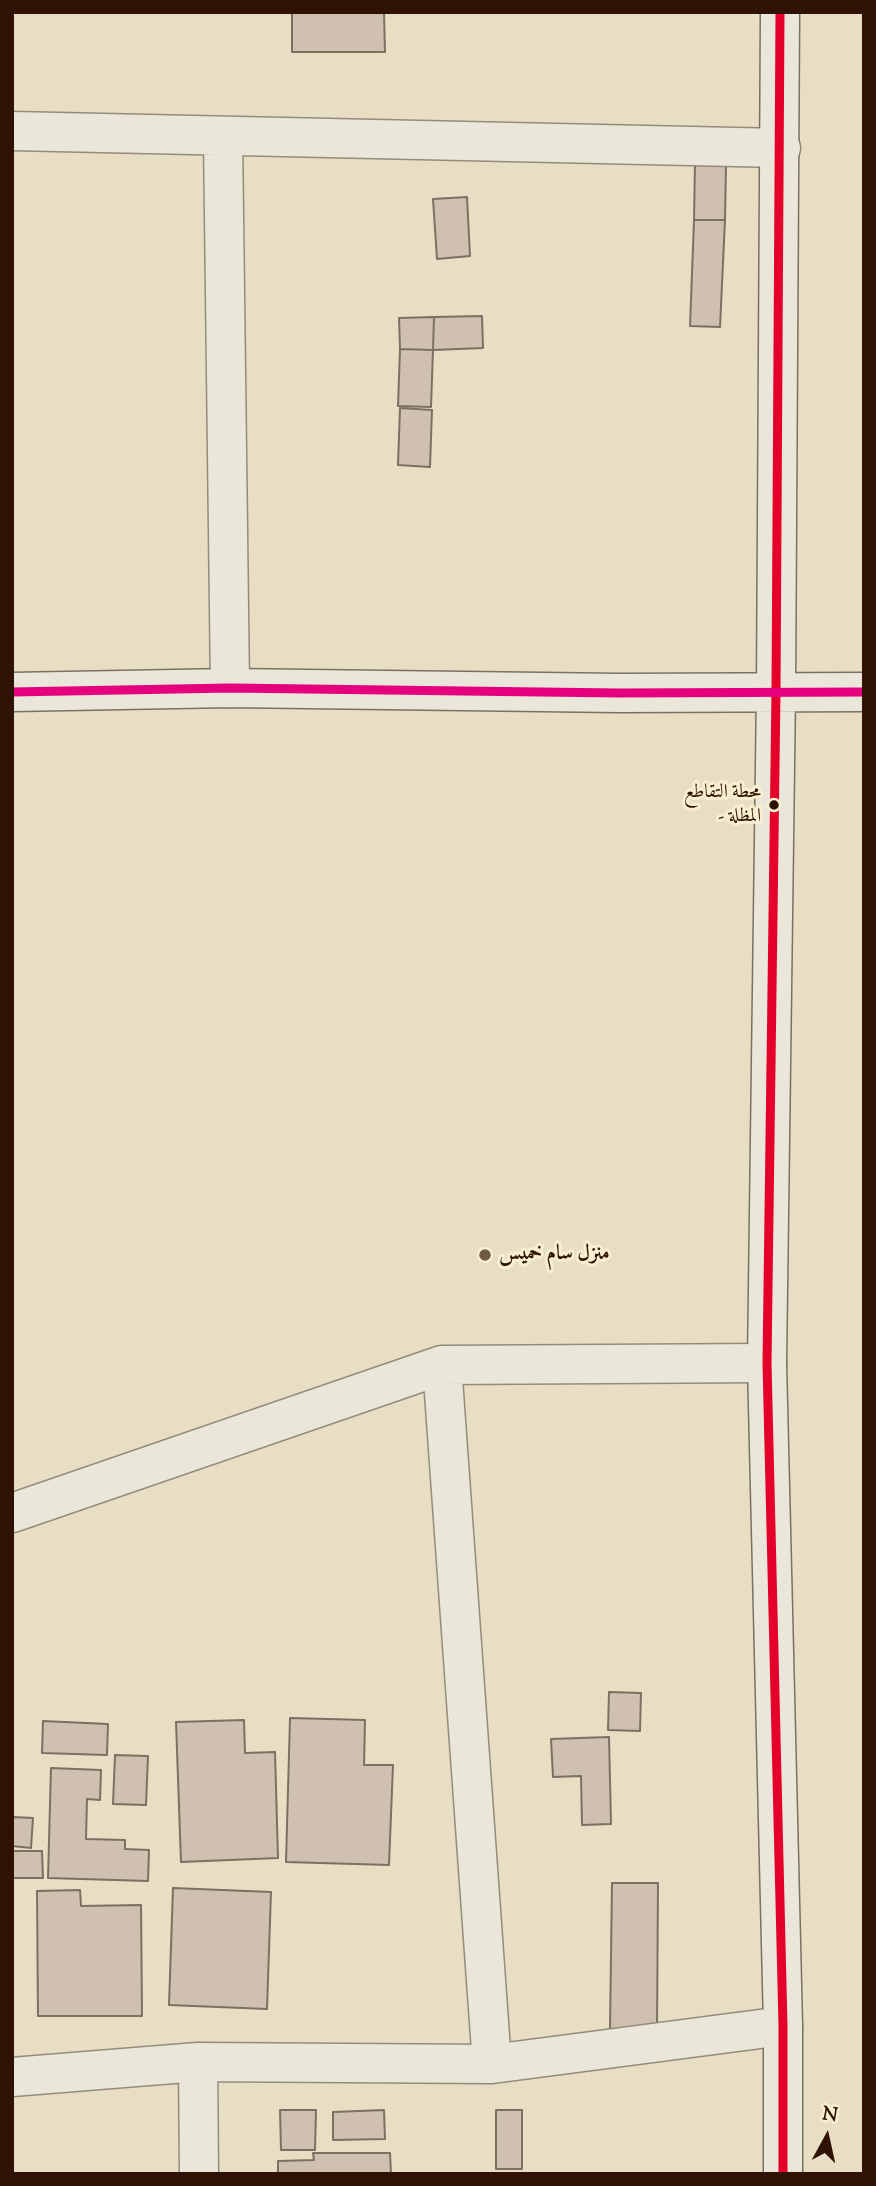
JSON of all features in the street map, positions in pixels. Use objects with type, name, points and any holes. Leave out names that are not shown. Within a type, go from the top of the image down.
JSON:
[{"type":"street","points":[[780,12],[776,691],[767,1363],[783,2026],[783,2174]]},
{"type":"street","points":[[12,131],[781,148]]},
{"type":"street","points":[[223,136],[230,688]]},
{"type":"street","points":[[12,692],[230,688],[864,692]]},
{"type":"street","points":[[12,1513],[442,1365],[767,1363]]},
{"type":"street","points":[[442,1365],[492,2064]]},
{"type":"street","points":[[12,2077],[198,2062],[492,2064],[783,2026]]},
{"type":"street","points":[[198,2062],[199,2174]]},
{"type":"building","points":[[292,12],[384,12],[385,52],[292,52]]},
{"type":"building","points":[[695,163],[726,164],[725,220],[694,220]]},
{"type":"building","points":[[467,197],[470,256],[437,259],[433,199]]},
{"type":"building","points":[[694,220],[725,220],[720,327],[690,326]]},
{"type":"building","points":[[482,316],[483,348],[433,350],[434,317]]},
{"type":"building","points":[[434,317],[433,350],[400,349],[399,318]]},
{"type":"building","points":[[400,349],[433,350],[431,407],[398,406]]},
{"type":"building","points":[[400,408],[432,410],[430,467],[398,465]]},
{"type":"building","points":[[609,1692],[641,1693],[640,1731],[608,1730]]},
{"type":"building","points":[[290,1718],[365,1720],[364,1765],[393,1765],[389,1865],[286,1862]]},
{"type":"building","points":[[244,1720],[245,1753],[275,1752],[278,1858],[181,1862],[176,1722]]},
{"type":"building","points":[[43,1721],[108,1724],[107,1755],[42,1753]]},
{"type":"building","points":[[609,1737],[611,1824],[582,1825],[581,1776],[553,1777],[551,1739]]},
{"type":"building","points":[[115,1755],[148,1756],[146,1805],[113,1804]]},
{"type":"building","points":[[51,1768],[101,1770],[100,1800],[87,1799],[86,1839],[125,1840],[125,1849],[149,1850],[148,1881],[48,1878]]},
{"type":"building","points":[[12,1817],[33,1818],[31,1848],[12,1846]]},
{"type":"building","points":[[13,1851],[42,1851],[43,1878],[13,1878]]},
{"type":"building","points":[[612,1883],[658,1883],[657,2030],[610,2029]]},
{"type":"building","points":[[173,1888],[271,1892],[267,2009],[169,2005]]},
{"type":"building","points":[[80,1890],[81,1906],[141,1905],[142,2016],[38,2016],[37,1891]]},
{"type":"building","points":[[280,2110],[316,2110],[315,2150],[281,2150]]},
{"type":"building","points":[[384,2110],[385,2139],[333,2140],[333,2112]]},
{"type":"building","points":[[496,2110],[522,2110],[522,2169],[496,2169]]},
{"type":"building","points":[[313,2153],[390,2153],[391,2174],[278,2174],[278,2161],[314,2160]]},
{"type":"transit line","points":[[780,12],[776,691],[767,1363],[783,2026],[783,2174]]},
{"type":"transit line","points":[[12,692],[230,688],[619,693],[864,692]]},
{"type":"place","name":"محطة التقاطع - المظلة","points":[[774,805]]},
{"type":"place","name":"منزل سام خميس","points":[[485,1255]]}]
